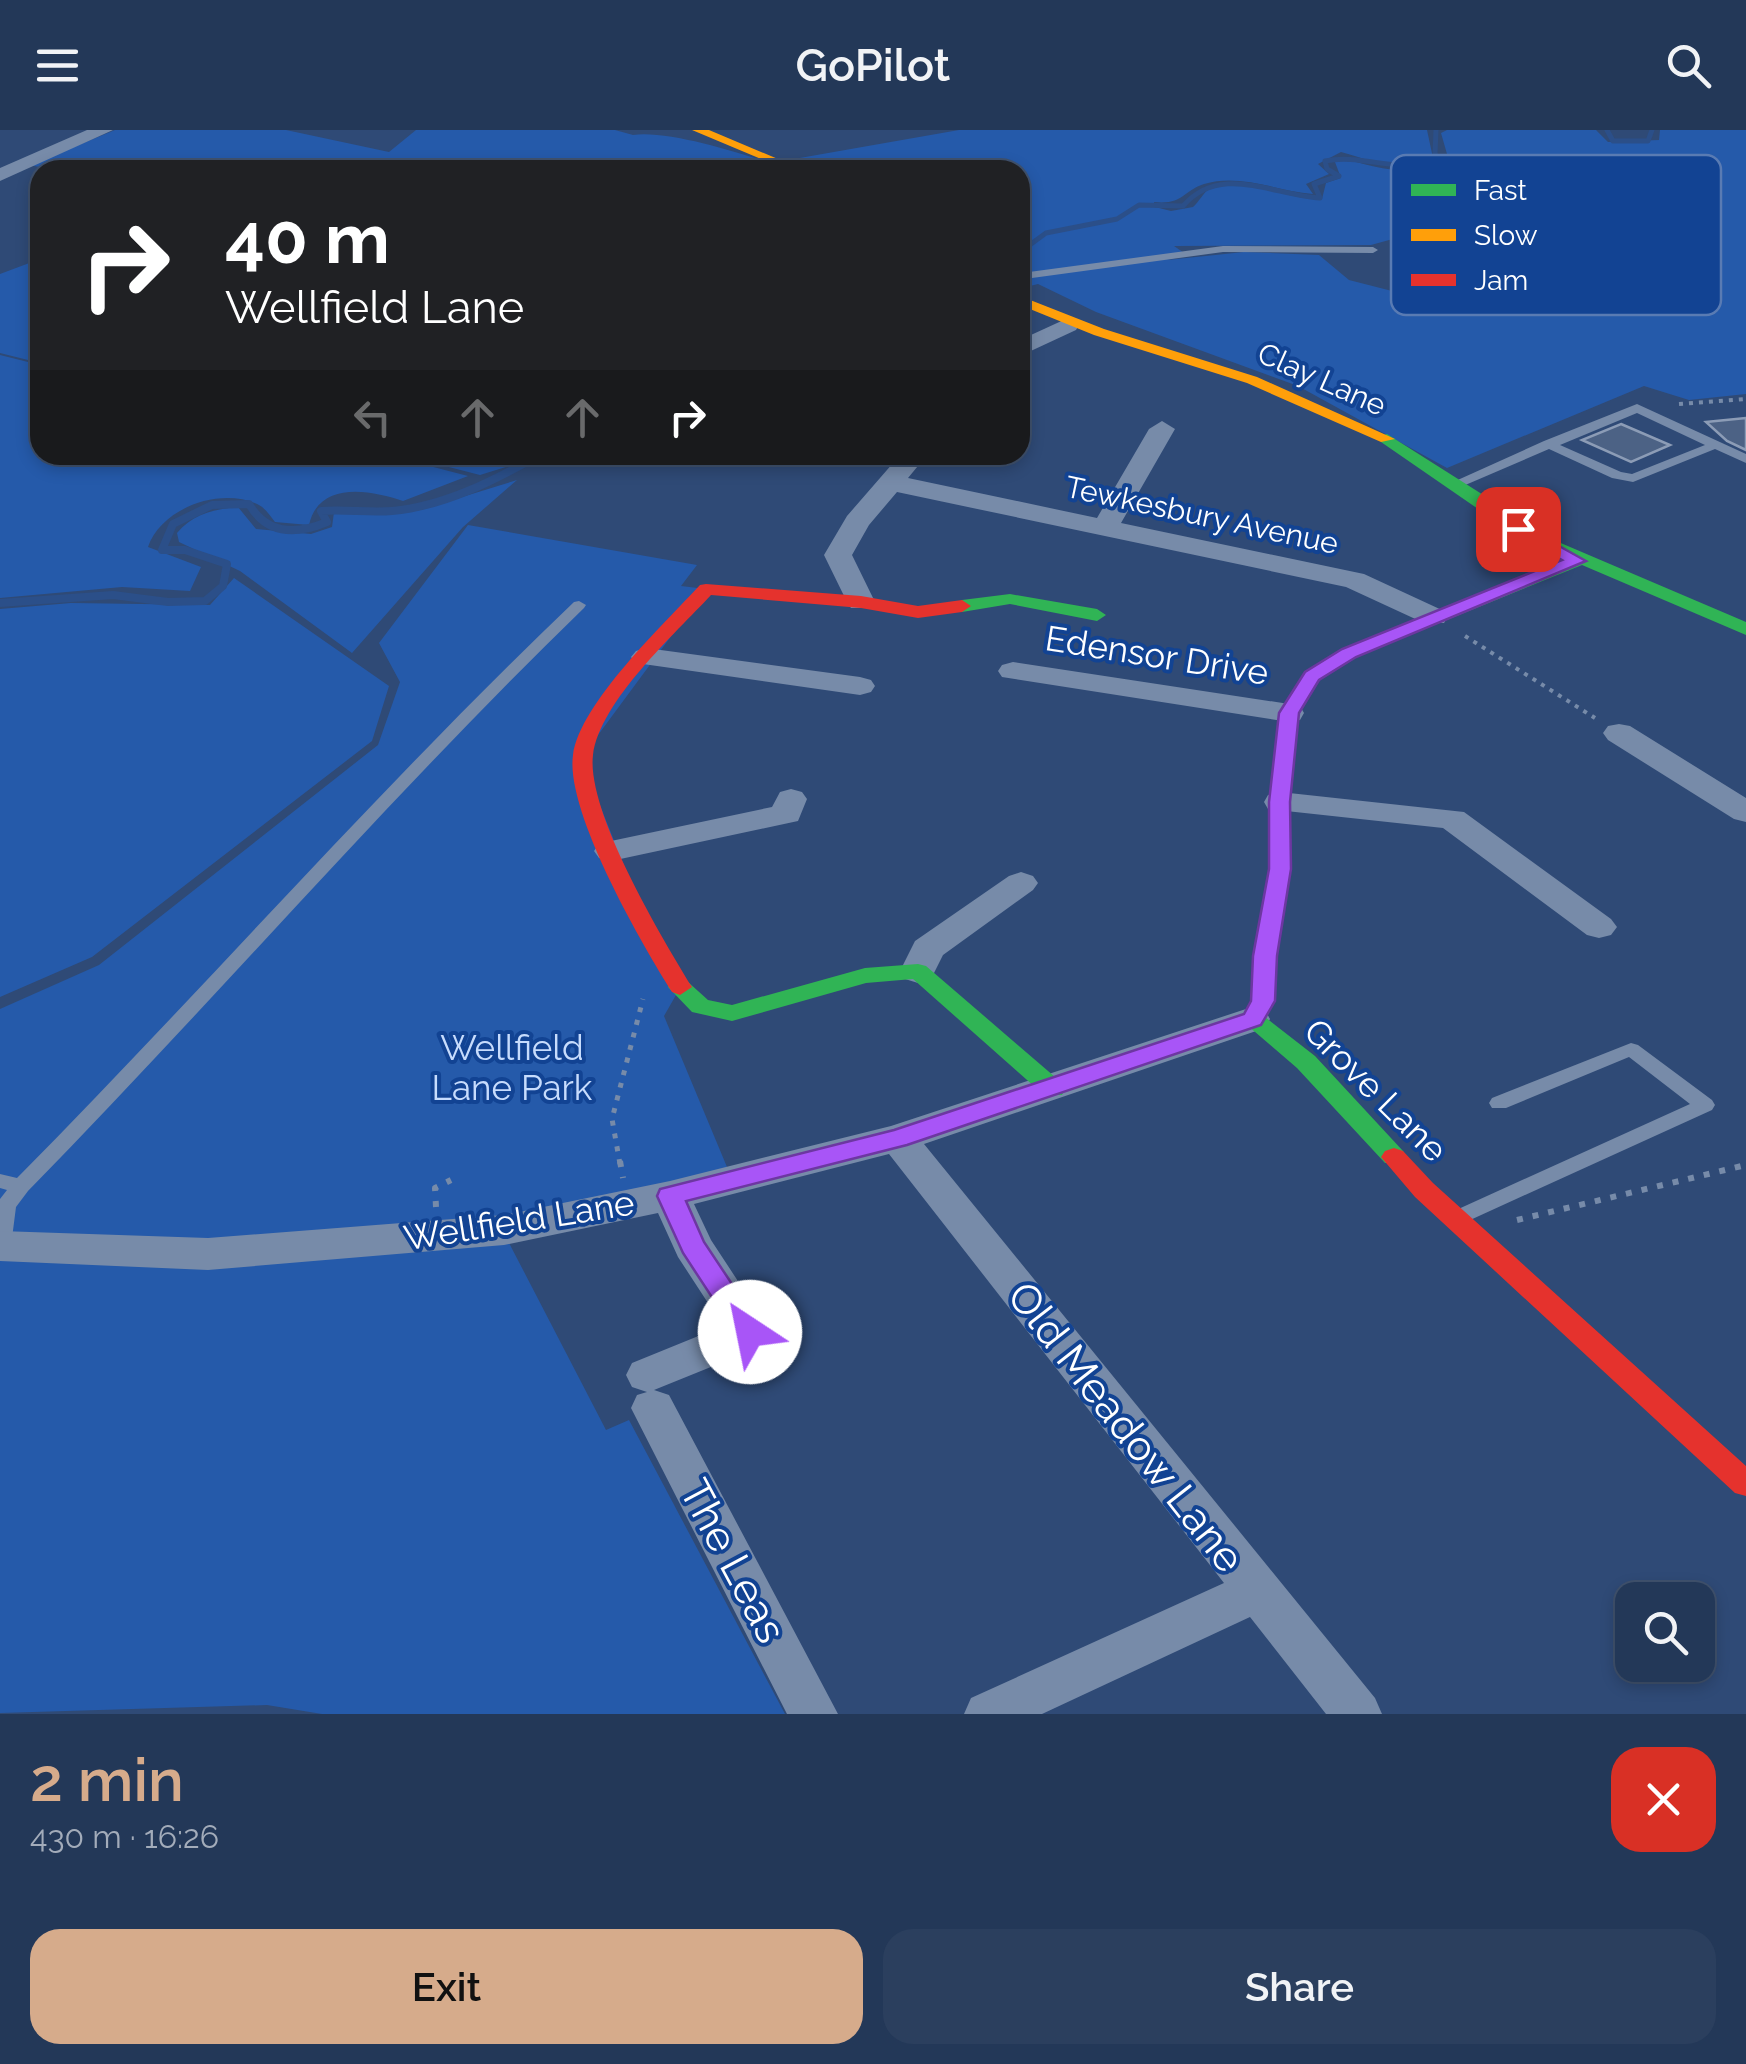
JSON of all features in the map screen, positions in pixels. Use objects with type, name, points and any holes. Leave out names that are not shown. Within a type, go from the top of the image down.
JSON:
[{"type":"street","points":[[34,160],[102,130]]},
{"type":"street","points":[[703,130],[774,160]]},
{"type":"street","points":[[0,175],[30,162]]},
{"type":"street","name":"Clay Lane","points":[[1030,305],[1068,324],[1242,376],[1370,430],[1458,483],[1518,529],[1577,561],[1715,613],[1746,629]]},
{"type":"street","points":[[1030,344],[1068,324]]},
{"type":"street","points":[[1105,528],[1162,429]]},
{"type":"street","points":[[861,602],[838,556],[858,522],[906,465]]},
{"type":"street","name":"Tewkesbury Avenue","points":[[892,483],[1354,580],[1434,617]]},
{"type":"street","name":"Grove Lane","points":[[1577,561],[1349,653],[1312,676],[1289,713],[1280,802],[1280,869],[1265,956],[1263,1001],[1252,1019],[1306,1062],[1424,1190],[1746,1484]]},
{"type":"street","points":[[1053,1089],[918,971],[865,976],[732,1012],[712,1012],[691,1002],[676,983],[593,815],[581,758],[601,718],[646,657],[706,589],[861,602],[918,612],[1010,599],[1097,614]]},
{"type":"street","points":[[646,657],[860,686]]},
{"type":"street","name":"Edensor Drive","points":[[1014,671],[1289,713]]},
{"type":"street","points":[[1619,733],[1746,812]]},
{"type":"street","points":[[612,851],[786,814],[791,799]]},
{"type":"street","points":[[1280,802],[1452,819],[1598,927]]},
{"type":"street","points":[[918,971],[928,949],[1020,883]]},
{"type":"street","name":"Wellfield Lane","points":[[1,1246],[208,1254],[504,1230],[670,1196],[898,1138],[1252,1019]]},
{"type":"street","name":"Old Meadow Lane","points":[[898,1138],[1357,1714]]},
{"type":"street","name":"The Leas","points":[[670,1196],[693,1246],[750,1332],[650,1391],[813,1714]]},
{"type":"street","points":[[989,1714],[1257,1591]]},
{"type":"lane","points":[[1030,278],[1223,249],[1373,250]]},
{"type":"lane","points":[[1458,483],[1637,408],[1746,459]]},
{"type":"lane","points":[[1548,444],[1617,475],[1634,478],[1715,445]]},
{"type":"lane","points":[[1,1246],[6,1206],[21,1186],[500,682],[579,605]]},
{"type":"lane","points":[[1463,1226],[1705,1106],[1631,1049],[1498,1103]]},
{"type":"lane","points":[[0,1181],[21,1186]]},
{"type":"path","points":[[1637,408],[1746,398]]},
{"type":"path","points":[[1434,617],[1619,733]]},
{"type":"path","points":[[605,1183],[623,1180],[612,1119],[646,987],[676,983]]},
{"type":"path","points":[[1463,1226],[1746,1165]]},
{"type":"path","points":[[447,1214],[436,1216],[436,1188],[451,1180]]},
{"type":"green space","points":[[115,130],[286,130],[389,152],[416,130],[615,130],[686,140],[759,160],[42,160]]},
{"type":"green space","points":[[959,130],[1427,130],[1432,155],[1391,155],[1391,165],[1341,152],[1318,164],[1329,174],[1306,184],[1313,194],[1231,180],[1204,184],[1171,201],[1154,202],[1155,207],[1171,211],[1193,207],[1207,190],[1233,184],[1322,199],[1326,183],[1341,178],[1335,162],[1340,158],[1391,169],[1391,239],[1371,245],[1174,246],[1187,255],[1167,260],[1244,252],[1319,255],[1349,280],[1391,291],[1391,315],[1721,315],[1721,155],[1447,155],[1441,133],[1596,130],[1608,142],[1659,140],[1660,130],[1746,130],[1746,394],[1689,400],[1644,386],[1447,468],[1298,386],[1096,312],[1038,284],[1030,286],[1030,160],[794,159]]},
{"type":"green space","points":[[30,263],[30,360],[0,353],[0,274]]},
{"type":"green space","points":[[0,355],[30,362],[30,465],[426,465],[468,476],[403,501],[362,492],[335,495],[323,501],[309,525],[275,522],[261,506],[244,500],[227,498],[194,504],[165,521],[148,547],[201,567],[190,591],[122,587],[0,598]]},
{"type":"green space","points":[[441,465],[509,465],[480,475]]},
{"type":"green space","points":[[517,480],[463,527],[352,653],[240,571],[179,542],[177,533],[205,514],[238,507],[256,529],[311,534],[332,527],[334,512],[390,514],[420,510]]},
{"type":"green space","name":"Wellfield Lane Park","points":[[468,525],[697,565],[681,586],[706,589],[581,758],[676,995],[664,1016],[732,1179],[504,1230],[0,1246],[0,1009],[99,965],[378,745],[400,682],[379,643]]},
{"type":"green space","points":[[234,578],[389,686],[372,741],[92,957],[0,997],[0,609],[71,603],[210,605]]},
{"type":"green space","points":[[507,1239],[606,1430],[629,1420],[785,1714],[322,1714],[267,1705],[0,1713],[0,1260]]},
{"type":"building","points":[[1746,418],[1746,450],[1727,441],[1706,422]]},
{"type":"building","points":[[1621,424],[1670,445],[1631,462],[1582,440]]},
{"type":"waterway","points":[[1436,130],[1436,155]]},
{"type":"waterway","points":[[1607,130],[1613,141],[1648,141],[1652,130]]},
{"type":"waterway","points":[[1030,245],[1046,233],[1117,219],[1139,205],[1183,206],[1213,186],[1247,185],[1320,198],[1314,184],[1339,176],[1327,169],[1325,161],[1391,164]]},
{"type":"waterway","points":[[0,603],[113,595],[168,602],[205,601],[223,586],[227,564],[185,550],[162,550],[173,524],[212,505],[249,504],[273,527],[304,529],[327,522],[321,511],[392,511],[431,504],[520,465]]},
{"type":"traffic: fast","points":[[1387,439],[1550,545],[1746,629]]},
{"type":"traffic: fast","points":[[1394,1157],[1306,1062],[1252,1019],[1263,1001],[1265,956],[1280,869],[1280,802],[1289,713],[1312,676],[1349,653],[1577,561]]},
{"type":"traffic: fast","points":[[962,606],[1010,599],[1097,615]]},
{"type":"traffic: fast","points":[[680,987],[700,1006],[732,1013],[865,976],[918,971],[1053,1089]]},
{"type":"traffic: slow","points":[[698,130],[773,160]]},
{"type":"traffic: slow","points":[[1030,304],[1099,332],[1252,380],[1387,439]]},
{"type":"traffic: jam","points":[[680,987],[618,872],[584,775],[583,754],[589,734],[617,690],[706,589],[861,602],[918,612],[962,606]]},
{"type":"traffic: jam","points":[[1394,1157],[1424,1190],[1746,1484]]},
{"type":"route","points":[[750,1332],[693,1246],[670,1196],[898,1138],[1252,1019],[1263,1001],[1265,956],[1280,869],[1280,802],[1289,713],[1312,676],[1349,653],[1577,561],[1518,529]]}]
